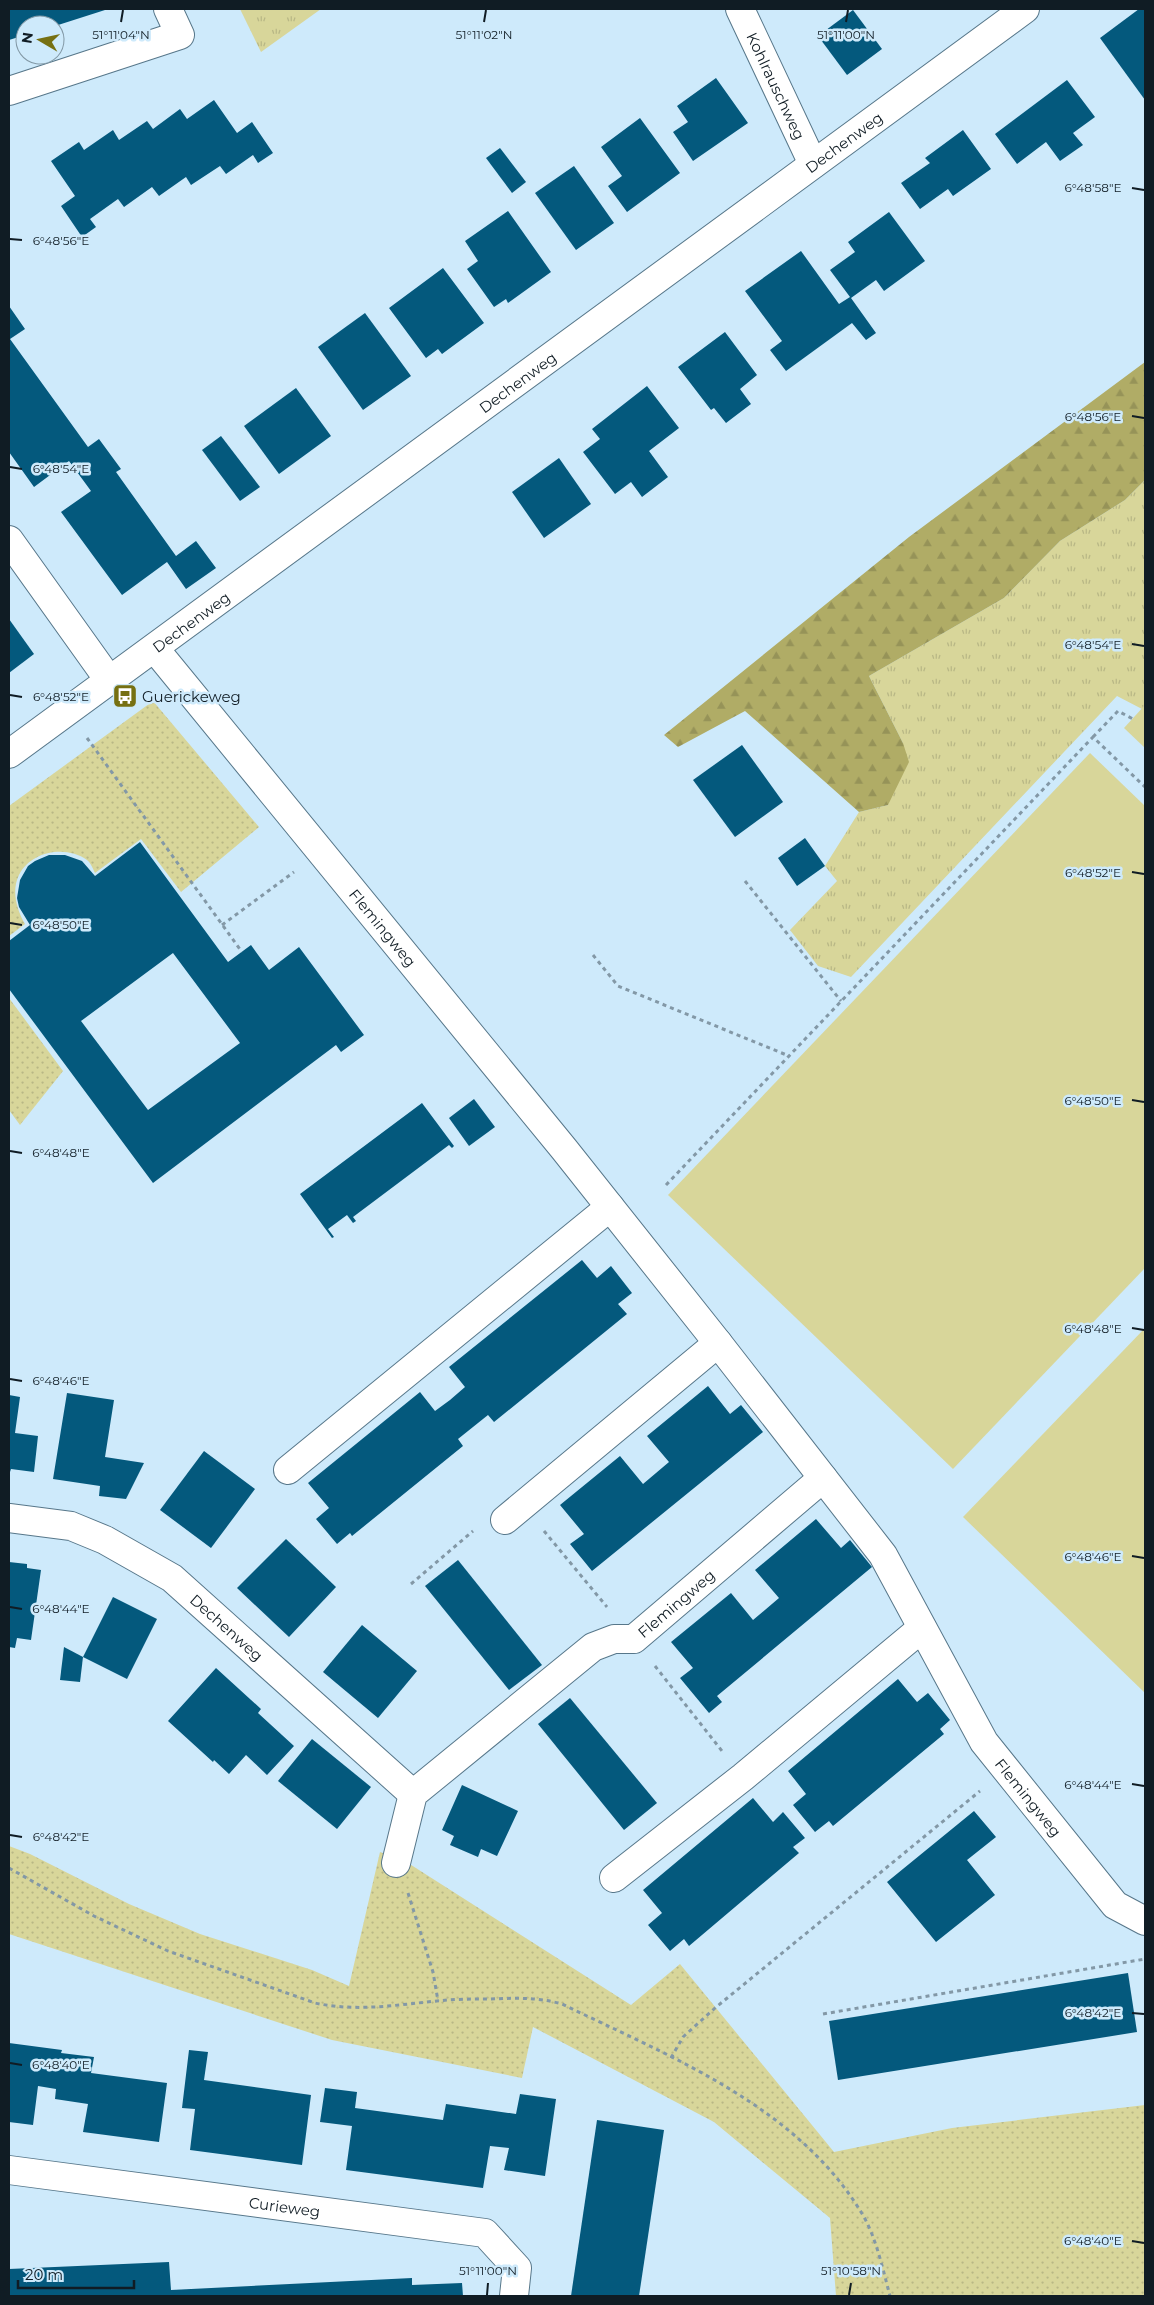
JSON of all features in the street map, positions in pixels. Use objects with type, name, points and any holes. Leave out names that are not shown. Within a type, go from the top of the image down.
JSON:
[{"type":"street","points":[[9,91],[180,35],[168,9]]},
{"type":"street","name":"Kohlrauschweg","points":[[740,9],[813,164]]},
{"type":"street","name":"Dechenweg","points":[[9,754],[109,680],[155,649],[1025,9]]},
{"type":"street","points":[[9,540],[109,680]]},
{"type":"street","name":"Flemingweg","points":[[155,649],[610,1207],[718,1343],[883,1556],[984,1742],[1116,1905],[1145,1921]]},
{"type":"street","points":[[288,1470],[610,1207]]},
{"type":"street","points":[[505,1520],[718,1343]]},
{"type":"street","name":"Flemingweg","points":[[412,1794],[593,1647],[614,1639],[634,1639],[822,1478]]},
{"type":"street","name":"Dechenweg","points":[[9,1518],[71,1526],[105,1540],[172,1578],[412,1794]]},
{"type":"street","points":[[614,1878],[742,1777],[922,1628]]},
{"type":"street","points":[[396,1863],[412,1794]]},
{"type":"street","name":"Curieweg","points":[[9,2170],[485,2233],[517,2268],[514,2296]]},
{"type":"path","points":[[666,1185],[1118,711],[1133,719]]},
{"type":"path","points":[[67,712],[242,952]]},
{"type":"path","points":[[1093,738],[1145,787]]},
{"type":"path","points":[[222,924],[322,852]]},
{"type":"path","points":[[745,881],[841,1000]]},
{"type":"path","points":[[592,955],[618,986],[790,1056]]},
{"type":"path","points":[[410,1584],[489,1518],[505,1520]]},
{"type":"path","points":[[555,1545],[634,1639],[742,1777]]},
{"type":"path","points":[[671,2058],[683,2037],[715,2008],[1006,1770]]},
{"type":"path","points":[[396,1863],[433,1972],[438,2001]]},
{"type":"path","points":[[9,1868],[94,1916],[168,1951],[315,2003],[337,2008],[372,2009],[438,2001],[525,1997],[544,1998],[562,2004],[671,2058],[754,2104],[819,2158],[840,2181],[864,2219],[878,2253],[890,2296]]},
{"type":"path","points":[[823,2014],[1145,1959]]},
{"type":"green space","points":[[240,9],[321,9],[261,52]]},
{"type":"green space","points":[[1145,362],[1145,480],[1125,500],[1060,541],[1004,598],[869,676],[903,743],[909,762],[888,805],[859,812],[745,711],[678,747],[664,735],[909,537]]},
{"type":"green space","points":[[1145,480],[1145,705],[1142,709],[1117,696],[851,977],[818,966],[790,930],[837,881],[825,866],[859,812],[888,805],[903,743],[869,676],[1004,598],[1060,541],[1125,500]]},
{"type":"green space","points":[[153,701],[259,827],[181,892],[141,839],[95,873],[88,861],[79,855],[59,852],[40,856],[32,860],[19,875],[15,894],[25,924],[9,936],[9,806]]},
{"type":"green space","points":[[1145,705],[1145,748],[1124,728]]},
{"type":"green space","points":[[1090,753],[1145,806],[1145,1268],[953,1469],[668,1195]]},
{"type":"green space","points":[[9,998],[63,1071],[20,1125],[9,1110]]},
{"type":"green space","points":[[1145,1328],[1145,1693],[963,1517]]},
{"type":"green space","points":[[9,1846],[30,1854],[129,1904],[200,1934],[312,1970],[349,1986],[380,1852],[408,1863],[631,2005],[680,1964],[834,2152],[952,2128],[1145,2105],[1145,2296],[836,2296],[830,2218],[714,2122],[533,2027],[522,2078],[332,2040],[9,1934]]},
{"type":"building","points":[[9,9],[105,10],[65,23],[65,15],[15,15],[15,38],[9,40]]},
{"type":"building","points":[[1139,9],[1145,9],[1145,100],[1100,38]]},
{"type":"building","points":[[853,10],[882,49],[847,75],[818,36]]},
{"type":"building","points":[[716,78],[748,123],[693,161],[673,132],[688,122],[677,106]]},
{"type":"building","points":[[1067,80],[1095,117],[1073,133],[1083,145],[1060,161],[1046,142],[1017,164],[995,134]]},
{"type":"building","points":[[214,100],[237,133],[252,122],[273,153],[258,163],[253,155],[226,174],[220,166],[191,185],[186,177],[159,196],[152,187],[124,207],[118,199],[90,219],[96,227],[82,237],[61,206],[75,196],[51,161],[79,142],[84,150],[113,130],[119,140],[147,121],[153,129],[180,109],[187,119]]},
{"type":"building","points":[[640,118],[680,173],[627,212],[608,186],[622,176],[601,147]]},
{"type":"building","points":[[963,130],[991,169],[953,196],[948,189],[920,209],[901,183],[930,163],[925,158]]},
{"type":"building","points":[[500,148],[526,182],[512,193],[486,158]]},
{"type":"building","points":[[574,166],[614,223],[576,250],[535,193]]},
{"type":"building","points":[[508,211],[551,272],[508,303],[506,299],[494,307],[467,269],[478,261],[465,241]]},
{"type":"building","points":[[889,212],[925,261],[884,291],[876,280],[851,298],[876,333],[866,340],[852,323],[786,371],[770,350],[782,341],[745,291],[801,251],[839,304],[850,297],[830,270],[855,252],[848,242]]},
{"type":"building","points":[[443,268],[484,323],[442,354],[438,349],[426,358],[389,308]]},
{"type":"building","points":[[9,306],[25,329],[10,339],[88,447],[99,439],[121,469],[116,472],[176,556],[196,541],[216,568],[186,589],[167,562],[122,595],[61,512],[91,491],[69,461],[34,487],[9,452]]},
{"type":"building","points":[[365,313],[411,376],[363,410],[318,347]]},
{"type":"building","points":[[725,332],[757,375],[740,389],[751,404],[726,423],[714,408],[711,410],[678,367]]},
{"type":"building","points":[[647,386],[679,428],[649,451],[668,477],[642,497],[631,482],[615,494],[583,452],[600,439],[592,429]]},
{"type":"building","points":[[296,388],[331,436],[279,474],[244,426]]},
{"type":"building","points":[[221,436],[260,487],[240,501],[202,450]]},
{"type":"building","points":[[559,458],[591,504],[544,538],[512,492]]},
{"type":"building","points":[[9,619],[34,654],[9,673]]},
{"type":"building","points":[[742,745],[783,802],[735,837],[693,780]]},
{"type":"building","points":[[805,838],[825,866],[797,886],[778,858]]},
{"type":"building","points":[[140,842],[228,962],[251,945],[269,970],[299,947],[364,1035],[341,1052],[336,1045],[153,1183],[9,989],[9,941],[30,925],[19,907],[17,898],[20,880],[28,866],[49,855],[65,855],[82,861],[95,876]],"holes":[[[173,953],[240,1043],[148,1110],[81,1021]]]},
{"type":"building","points":[[474,1099],[495,1127],[469,1146],[449,1118]]},
{"type":"building","points":[[422,1103],[454,1146],[452,1148],[449,1145],[353,1217],[356,1221],[353,1223],[347,1215],[328,1229],[334,1237],[332,1238],[300,1194]]},
{"type":"building","points":[[582,1260],[597,1278],[611,1266],[632,1293],[618,1304],[627,1314],[494,1422],[488,1415],[458,1439],[463,1446],[352,1536],[350,1533],[337,1544],[316,1519],[329,1508],[308,1483],[420,1392],[435,1411],[450,1400],[465,1387],[449,1367]]},
{"type":"building","points":[[708,1386],[730,1414],[741,1405],[763,1432],[592,1571],[570,1544],[584,1534],[560,1505],[620,1456],[643,1484],[669,1462],[647,1436]]},
{"type":"building","points":[[67,1393],[114,1400],[105,1457],[144,1463],[126,1499],[99,1496],[100,1486],[53,1479]]},
{"type":"building","points":[[9,1395],[20,1397],[15,1433],[38,1436],[34,1472],[11,1469],[9,1475]]},
{"type":"building","points":[[204,1451],[255,1489],[211,1548],[160,1510]]},
{"type":"building","points":[[816,1519],[841,1548],[850,1540],[872,1567],[717,1696],[722,1702],[709,1713],[680,1678],[693,1668],[671,1642],[731,1593],[753,1620],[779,1598],[755,1570]]},
{"type":"building","points":[[286,1539],[336,1587],[289,1637],[237,1588]]},
{"type":"building","points":[[458,1560],[542,1665],[509,1690],[425,1586]]},
{"type":"building","points":[[9,1562],[27,1564],[27,1568],[41,1570],[31,1640],[17,1638],[15,1648],[9,1647]]},
{"type":"building","points":[[113,1597],[157,1619],[127,1679],[83,1657]]},
{"type":"building","points":[[362,1625],[417,1671],[378,1718],[323,1672]]},
{"type":"building","points":[[64,1647],[83,1657],[80,1682],[60,1680]]},
{"type":"building","points":[[216,1668],[261,1709],[258,1713],[294,1746],[267,1775],[246,1755],[229,1774],[168,1721]]},
{"type":"building","points":[[898,1679],[917,1702],[928,1693],[950,1720],[940,1729],[944,1734],[833,1826],[829,1821],[815,1832],[793,1805],[806,1794],[788,1771]]},
{"type":"building","points":[[570,1698],[657,1803],[624,1830],[538,1724]]},
{"type":"building","points":[[312,1739],[371,1787],[337,1829],[278,1781]]},
{"type":"building","points":[[462,1785],[518,1811],[497,1856],[481,1849],[478,1857],[450,1845],[454,1836],[442,1830]]},
{"type":"building","points":[[753,1798],[773,1822],[783,1812],[805,1838],[793,1847],[799,1853],[689,1946],[684,1939],[670,1951],[648,1925],[662,1913],[643,1890]]},
{"type":"building","points":[[974,1811],[996,1837],[967,1860],[995,1895],[936,1942],[887,1882]]},
{"type":"building","points":[[1128,1973],[1137,2032],[838,2080],[829,2021]]},
{"type":"building","points":[[9,2043],[62,2050],[61,2053],[94,2057],[91,2073],[167,2083],[159,2142],[83,2132],[88,2104],[55,2099],[56,2089],[38,2086],[33,2125],[9,2122]]},
{"type":"building","points":[[189,2050],[208,2052],[204,2080],[311,2095],[302,2165],[190,2150],[195,2109],[182,2108]]},
{"type":"building","points":[[325,2088],[357,2092],[355,2108],[443,2120],[446,2104],[516,2114],[520,2094],[556,2099],[545,2176],[504,2170],[509,2148],[490,2146],[483,2188],[346,2170],[352,2126],[320,2122]]},
{"type":"building","points":[[597,2120],[664,2130],[639,2296],[571,2296]]},
{"type":"building","points":[[169,2262],[171,2290],[412,2278],[412,2285],[462,2283],[463,2296],[9,2296],[9,2269]]},
{"type":"place","name":"Guerickeweg","points":[[125,696]]}]
